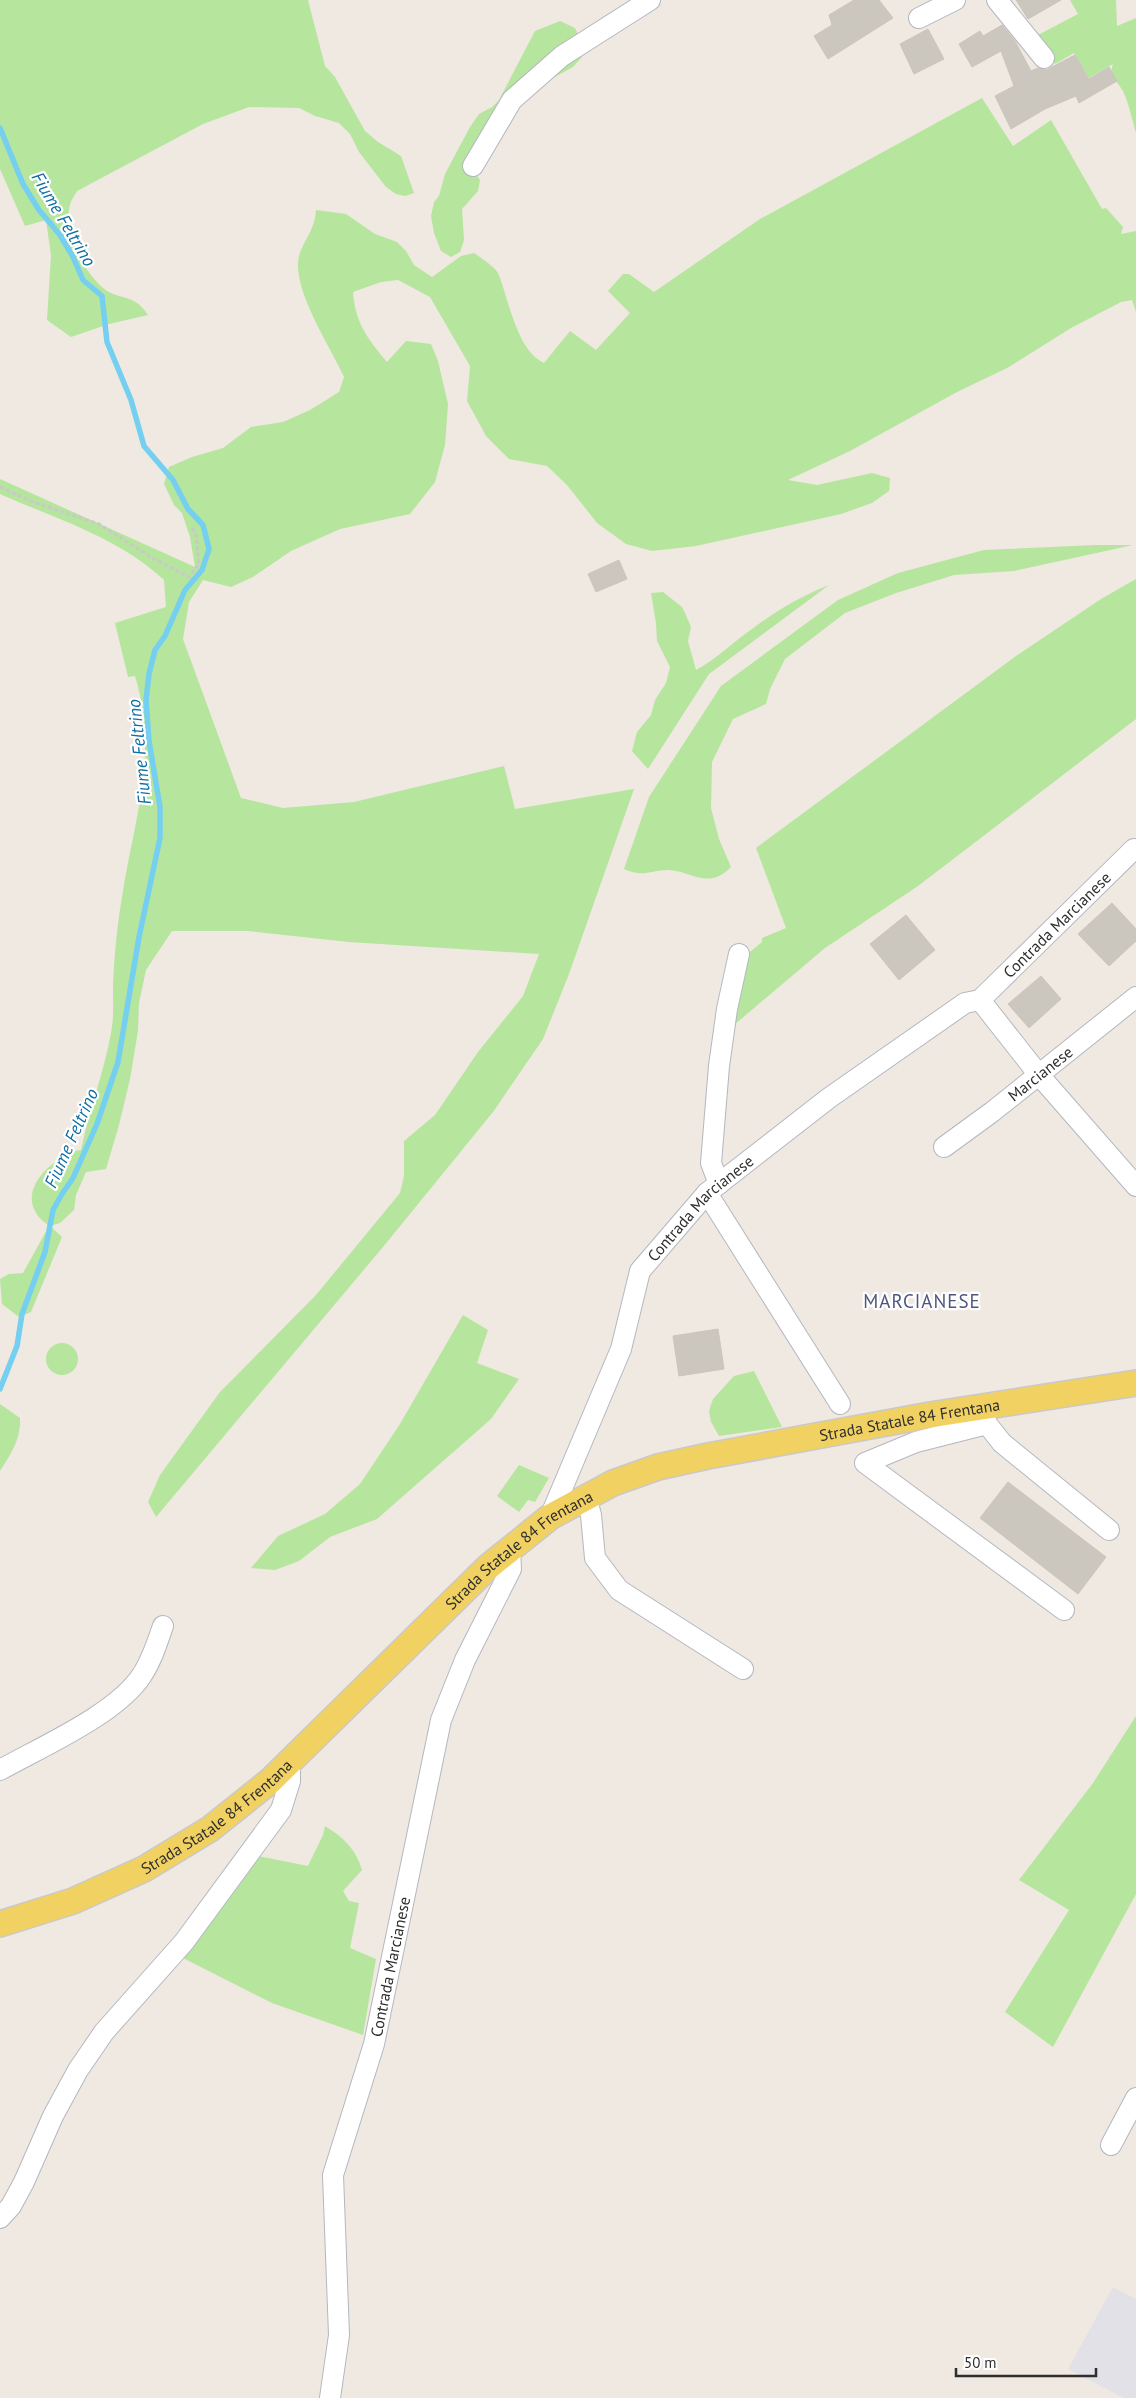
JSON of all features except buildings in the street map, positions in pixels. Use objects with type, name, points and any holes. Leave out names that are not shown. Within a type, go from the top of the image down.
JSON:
[{"type":"main road","name":"Strada Statale 84 Frentana","points":[[0,1924],[34,1915],[91,1893],[144,1869],[210,1829],[243,1804],[290,1760],[488,1567],[510,1548],[550,1517],[613,1483],[658,1467],[985,1416],[1136,1383]]},
{"type":"street","points":[[473,166],[512,100],[562,56],[650,0]]},
{"type":"street","points":[[919,18],[955,0]]},
{"type":"street","points":[[997,0],[1044,58]]},
{"type":"street","name":"Contrada Marcianese","points":[[550,1517],[622,1349],[640,1272],[713,1189],[829,1098],[965,1003],[980,1000],[1134,848]]},
{"type":"street","points":[[739,954],[727,1008],[719,1066],[711,1163],[713,1189],[840,1404]]},
{"type":"street","name":"Marcianese","points":[[944,1147],[1039,1075],[1136,997]]},
{"type":"street","points":[[980,1000],[1039,1075],[1136,1186]]},
{"type":"street","points":[[1064,1610],[865,1463],[985,1416],[1002,1443],[1109,1530]]},
{"type":"street","points":[[586,1496],[592,1515],[595,1558],[619,1590],[743,1669]]},
{"type":"street","name":"Contrada Marcianese","points":[[330,2398],[339,2335],[333,2175],[374,2044],[441,1720],[465,1660],[511,1569],[510,1548]]},
{"type":"street","points":[[0,1770],[114,1706],[142,1676],[154,1654],[163,1626]]},
{"type":"street","points":[[0,2218],[10,2206],[24,2182],[53,2116],[78,2070],[104,2032],[184,1942],[281,1810],[290,1781],[290,1760]]},
{"type":"street","points":[[1112,2145],[1136,2098]]},
{"type":"path","points":[[0,487],[33,502],[99,524],[151,558],[189,577],[199,564],[196,535],[191,526]]},
{"type":"shaded area","points":[[1113,2287],[1136,2299],[1136,2398],[1124,2398],[1068,2369]]},
{"type":"green space","points":[[0,0],[308,0],[325,66],[335,77],[365,131],[378,142],[401,156],[414,193],[405,196],[396,194],[386,187],[359,152],[350,134],[339,123],[315,116],[299,108],[249,107],[203,124],[77,191],[71,203],[69,227],[76,250],[88,272],[103,288],[137,303],[148,315],[109,324],[71,337],[47,320],[51,255],[46,220],[25,226],[0,169]]},
{"type":"green space","points":[[1070,0],[1116,0],[1117,26],[1136,18],[1136,133],[1129,106],[1112,72],[1113,64],[1089,78],[1074,53],[1055,64],[1038,35],[1078,14]]},
{"type":"green space","points":[[560,21],[575,28],[584,48],[582,57],[573,67],[531,90],[473,170],[480,180],[478,191],[462,209],[464,240],[460,252],[451,257],[441,251],[434,233],[431,216],[434,202],[439,196],[445,174],[479,114],[492,107],[499,100],[535,31]]},
{"type":"green space","points":[[982,98],[1013,146],[1051,120],[1102,209],[1106,208],[1123,227],[1121,234],[1136,231],[1136,312],[1132,300],[1121,302],[1071,328],[1007,368],[957,392],[850,451],[788,480],[817,485],[872,473],[890,478],[889,491],[872,503],[841,514],[696,546],[652,551],[626,544],[597,523],[567,485],[547,466],[509,459],[486,436],[467,401],[470,366],[430,297],[398,280],[381,282],[353,292],[356,313],[360,322],[374,346],[387,362],[406,341],[431,344],[438,361],[448,404],[445,445],[435,482],[410,514],[340,529],[291,551],[253,577],[231,587],[203,580],[189,602],[183,639],[241,798],[283,808],[354,802],[504,766],[515,809],[634,789],[569,974],[543,1039],[493,1112],[383,1247],[156,1517],[148,1502],[160,1475],[220,1392],[316,1295],[400,1193],[404,1176],[404,1141],[435,1115],[478,1052],[523,996],[539,954],[349,942],[248,931],[172,931],[146,970],[139,1003],[138,1031],[130,1079],[106,1169],[86,1172],[76,1195],[74,1210],[60,1223],[50,1226],[62,1237],[31,1312],[19,1317],[2,1304],[0,1279],[9,1274],[23,1273],[49,1226],[39,1217],[34,1208],[32,1192],[35,1185],[51,1166],[68,1154],[81,1150],[112,1027],[113,976],[117,931],[138,814],[145,761],[142,706],[135,676],[128,677],[115,623],[166,607],[164,580],[146,565],[107,540],[0,494],[0,479],[195,567],[190,537],[182,513],[174,505],[164,484],[169,467],[192,457],[223,448],[251,427],[283,422],[310,410],[339,392],[344,377],[306,301],[298,269],[299,256],[312,229],[316,210],[346,214],[375,234],[397,242],[406,251],[414,265],[432,277],[461,256],[474,253],[498,273],[520,336],[534,356],[544,363],[570,331],[596,350],[630,313],[608,291],[623,274],[629,274],[654,292],[760,219]]},
{"type":"green space","points":[[1133,545],[1014,571],[954,575],[896,593],[845,613],[785,659],[770,689],[766,704],[733,719],[712,762],[711,808],[719,839],[731,867],[723,874],[708,879],[678,871],[662,870],[636,873],[624,869],[649,797],[721,686],[838,600],[898,573],[984,550]]},
{"type":"green space","points":[[1136,579],[1136,719],[918,886],[825,948],[734,1025],[745,956],[762,942],[762,938],[786,928],[756,848],[1016,656],[1101,599]]},
{"type":"green space","points":[[829,585],[709,674],[648,769],[632,751],[637,732],[651,715],[655,700],[666,683],[670,667],[657,641],[651,593],[663,592],[682,607],[691,627],[688,641],[696,670],[711,661],[761,622],[799,599]]},
{"type":"green space","points":[[463,1315],[488,1330],[477,1363],[519,1379],[491,1419],[377,1519],[330,1537],[299,1561],[275,1570],[251,1568],[278,1536],[325,1514],[360,1484],[400,1424]]},
{"type":"green space","points":[[62,1343],[73,1348],[78,1359],[73,1370],[62,1375],[51,1370],[46,1359],[51,1348]]},
{"type":"green space","points":[[754,1371],[782,1427],[719,1436],[711,1422],[709,1411],[713,1399],[734,1376]]},
{"type":"green space","points":[[0,1404],[20,1418],[20,1426],[17,1440],[0,1471]]},
{"type":"green space","points":[[519,1465],[549,1478],[535,1502],[528,1500],[519,1512],[497,1496]]},
{"type":"green space","points":[[1136,1716],[1136,1894],[1053,2047],[1005,2012],[1069,1910],[1019,1880],[1093,1783]]},
{"type":"green space","points":[[325,1826],[348,1844],[362,1870],[343,1891],[349,1901],[359,1903],[350,1948],[376,1959],[363,2035],[272,2003],[181,1957],[258,1856],[308,1866],[323,1835]]},
{"type":"waterway","name":"Fiume Feltrino","points":[[0,128],[23,184],[39,210],[60,235],[73,257],[83,280],[102,296],[107,342],[131,400],[144,446],[173,480],[188,509],[203,525],[209,549],[202,570],[185,590],[165,636],[155,650],[149,674],[146,700],[149,741],[160,807],[160,838],[139,937],[118,1062],[97,1124],[73,1178],[53,1210],[45,1252],[22,1314],[17,1346],[0,1389]]},
{"type":"district","name":"MARCIANESE","points":[[922,1301]]}]
